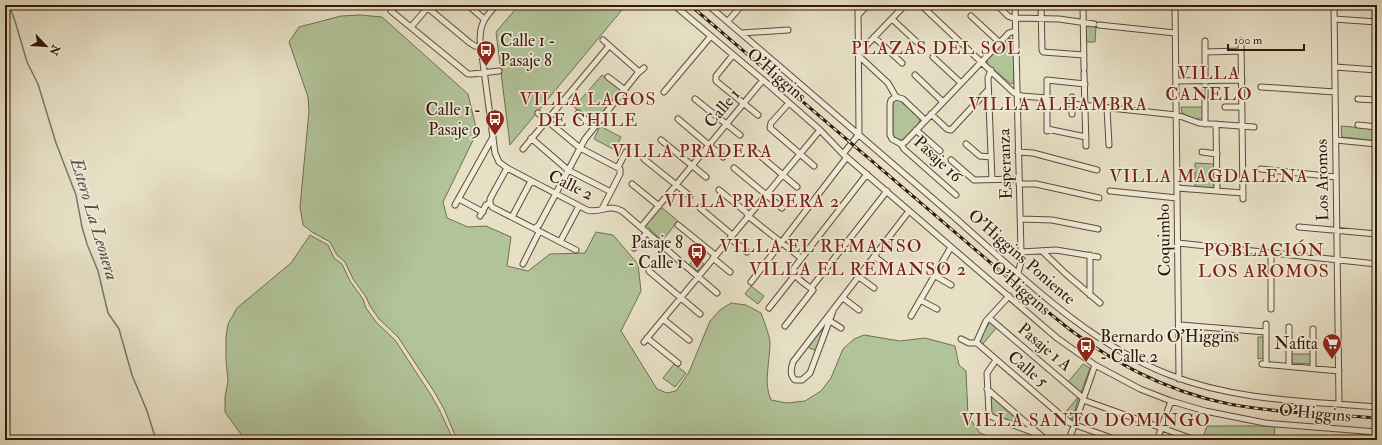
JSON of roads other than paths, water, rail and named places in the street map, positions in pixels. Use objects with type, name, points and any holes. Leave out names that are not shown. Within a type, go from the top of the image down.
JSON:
[{"type":"street","points":[[396,5],[391,11],[468,74],[499,71]]},
{"type":"street","points":[[468,5],[484,19]]},
{"type":"street","points":[[496,5],[484,19],[480,30],[481,48],[496,156],[501,164],[507,168],[490,199],[490,203],[492,207],[576,250]]},
{"type":"street","name":"O'Higgins","points":[[674,5],[763,80],[820,130],[847,158],[1008,296],[1065,344],[1095,365],[1129,383],[1171,401],[1217,414],[1265,422],[1377,432]]},
{"type":"street","name":"O'Higgins Poniente","points":[[708,5],[1018,273],[1070,316],[1100,338],[1137,360],[1179,378],[1213,389],[1237,394],[1377,407]]},
{"type":"street","points":[[728,21],[742,5]]},
{"type":"street","points":[[843,154],[859,134],[858,5]]},
{"type":"street","points":[[858,15],[868,5]]},
{"type":"street","points":[[859,55],[905,5]]},
{"type":"street","points":[[921,5],[1016,94],[1047,98]]},
{"type":"street","points":[[997,5],[1010,17],[1015,19],[1059,19],[1175,33]]},
{"type":"street","name":"Esperanza","points":[[1015,5],[1016,94],[1021,220],[1021,262],[1018,273]]},
{"type":"street","points":[[1041,5],[1042,50],[1044,52],[1084,55]]},
{"type":"street","points":[[1083,5],[1086,146]]},
{"type":"street","name":"Coquimbo","points":[[1175,5],[1180,325],[1179,378]]},
{"type":"street","name":"Los Aromos","points":[[1334,5],[1339,404]]},
{"type":"street","points":[[412,27],[429,6],[472,45],[481,48]]},
{"type":"street","points":[[971,16],[999,42]]},
{"type":"street","points":[[892,19],[920,45]]},
{"type":"street","points":[[1334,19],[1377,22]]},
{"type":"street","points":[[741,33],[788,30]]},
{"type":"street","points":[[901,144],[999,42],[1010,32],[1015,31]]},
{"type":"street","points":[[664,92],[711,36]]},
{"type":"street","points":[[874,37],[902,63]]},
{"type":"street","points":[[603,40],[638,72]]},
{"type":"street","points":[[1177,188],[1217,191],[1243,196],[1241,40]]},
{"type":"street","points":[[1205,41],[1205,124]]},
{"type":"street","points":[[522,148],[609,46]]},
{"type":"street","points":[[1205,52],[1241,51]]},
{"type":"street","points":[[733,55],[715,79],[758,115]]},
{"type":"street","points":[[859,55],[888,83],[896,97],[903,100],[925,120]]},
{"type":"street","points":[[933,57],[961,83]]},
{"type":"street","points":[[1335,67],[1377,70]]},
{"type":"street","points":[[523,264],[539,225],[580,148],[594,127],[638,72],[644,68]]},
{"type":"street","points":[[991,70],[988,74],[988,90],[992,180]]},
{"type":"street","points":[[914,75],[943,102]]},
{"type":"street","points":[[608,77],[625,90]]},
{"type":"street","name":"Calle 1","points":[[641,227],[763,80]]},
{"type":"street","points":[[1085,84],[1047,80],[1047,130],[1086,137]]},
{"type":"street","points":[[1176,81],[1242,80]]},
{"type":"street","points":[[1261,86],[1335,92]]},
{"type":"street","points":[[931,114],[947,129],[951,130],[988,90]]},
{"type":"street","name":"Pasaje 16","points":[[896,97],[890,104],[890,136],[892,139],[901,144],[904,149],[956,195]]},
{"type":"street","points":[[1072,98],[1072,114]]},
{"type":"street","points":[[1358,98],[1377,100]]},
{"type":"street","points":[[695,99],[740,135]]},
{"type":"street","points":[[789,103],[771,123],[770,127],[814,166]]},
{"type":"street","points":[[1072,104],[1177,115],[1205,124],[1254,127]]},
{"type":"street","points":[[1225,107],[1242,107]]},
{"type":"street","points":[[1107,108],[1109,145]]},
{"type":"street","points":[[538,113],[580,148],[618,167],[621,170],[621,173],[602,209]]},
{"type":"street","points":[[578,113],[594,127]]},
{"type":"street","points":[[678,119],[724,157]]},
{"type":"street","points":[[1216,124],[1217,191]]},
{"type":"street","points":[[1358,125],[1377,127]]},
{"type":"street","points":[[678,363],[646,340],[820,130]]},
{"type":"street","points":[[916,130],[940,151]]},
{"type":"street","points":[[456,205],[493,137]]},
{"type":"street","points":[[531,138],[568,170],[611,192]]},
{"type":"street","points":[[661,140],[706,177]]},
{"type":"street","points":[[1336,140],[1377,144]]},
{"type":"street","points":[[966,144],[980,156],[991,157]]},
{"type":"street","points":[[751,148],[797,187]]},
{"type":"street","points":[[618,167],[626,152]]},
{"type":"street","points":[[1018,152],[1033,153],[1097,170]]},
{"type":"street","points":[[1202,152],[1216,154]]},
{"type":"street","points":[[751,282],[847,158]]},
{"type":"street","points":[[644,159],[690,196]]},
{"type":"street","points":[[951,160],[973,179],[1019,181],[1100,198]]},
{"type":"street","name":"Calle 2","points":[[507,168],[555,194],[591,211],[610,208],[619,209],[717,293]]},
{"type":"street","points":[[734,168],[782,208]]},
{"type":"street","points":[[1261,169],[1336,177]]},
{"type":"street","points":[[812,289],[795,275],[793,269],[867,174]]},
{"type":"street","points":[[512,217],[531,181]]},
{"type":"street","points":[[632,184],[659,206]]},
{"type":"street","points":[[719,190],[746,212],[748,216],[801,258]]},
{"type":"street","points":[[1110,190],[1178,198]]},
{"type":"street","points":[[785,326],[886,191]]},
{"type":"street","points":[[459,199],[481,214],[486,205],[490,203]]},
{"type":"street","points":[[560,242],[579,206]]},
{"type":"street","points":[[700,208],[747,252]]},
{"type":"street","points":[[833,311],[810,374],[800,380],[795,380],[792,376],[793,362],[909,211]]},
{"type":"street","points":[[1021,220],[1052,220],[1098,229]]},
{"type":"street","points":[[678,225],[730,272]]},
{"type":"street","points":[[1299,227],[1377,234]]},
{"type":"street","points":[[634,248],[647,232]]},
{"type":"street","points":[[1178,243],[1377,264]]},
{"type":"street","points":[[911,316],[951,247]]},
{"type":"street","points":[[1042,251],[1100,303]]},
{"type":"street","points":[[1021,252],[1062,251],[1098,257]]},
{"type":"street","points":[[1271,253],[1271,309]]},
{"type":"street","points":[[1090,255],[1090,295]]},
{"type":"street","points":[[875,257],[887,266]]},
{"type":"street","points":[[649,271],[700,314]]},
{"type":"street","points":[[769,308],[795,275]]},
{"type":"street","points":[[934,276],[951,285]]},
{"type":"street","points":[[859,277],[874,288]]},
{"type":"street","points":[[977,343],[981,331],[989,318],[1008,296]]},
{"type":"street","points":[[843,298],[859,310]]},
{"type":"street","points":[[920,300],[937,309]]},
{"type":"street","name":"Pasaje 1 A","points":[[989,318],[1083,399]]},
{"type":"street","points":[[663,319],[689,340]]},
{"type":"street","points":[[830,321],[841,328]]},
{"type":"street","points":[[1266,324],[1264,364],[1339,370]]},
{"type":"street","points":[[1180,325],[1266,332]]},
{"type":"street","points":[[1289,327],[1289,366]]},
{"type":"street","points":[[1313,328],[1313,368]]},
{"type":"street","name":"Calle 5","points":[[961,339],[969,343],[977,343],[1074,425],[1117,440]]},
{"type":"street","points":[[996,360],[987,373],[988,412],[990,415],[1040,435]]},
{"type":"street","points":[[1069,440],[1095,365]]},
{"type":"street","points":[[987,390],[1046,440]]},
{"type":"street","points":[[1083,399],[1190,438]]},
{"type":"street","points":[[1157,440],[1171,401]]},
{"type":"waterway","name":"Estero La Leonera","points":[[9,5],[27,62],[38,84],[56,143],[76,195],[82,227],[98,271],[108,313],[119,329],[132,375],[147,411],[156,440]]},
{"type":"railway","points":[[690,5],[1048,312],[1068,328],[1110,357],[1155,381],[1204,398],[1229,404],[1284,411],[1377,418]]},
{"type":"place","name":"Calle 1 - Pasaje 8","points":[[486,67]]},
{"type":"place","name":"Calle 1 - Pasaje 9","points":[[495,136]]},
{"type":"place","name":"Pasaje 8 - Calle 1","points":[[697,269]]},
{"type":"place","name":"Nafita","points":[[1332,360]]},
{"type":"place","name":"Bernardo O'Higgins - Calle 2","points":[[1086,363]]},
{"type":"district","name":"PLAZAS DEL SOL","points":[[936,48]]},
{"type":"district","name":"VILLA CANELO","points":[[1209,83]]},
{"type":"district","name":"VILLA ALHAMBRA","points":[[1058,104]]},
{"type":"district","name":"VILLA LAGOS DE CHILE","points":[[588,109]]},
{"type":"district","name":"VILLA PRADERA","points":[[692,151]]},
{"type":"district","name":"VILLA MAGDALENA","points":[[1209,176]]},
{"type":"district","name":"VILLA PRADERA 2","points":[[752,201]]},
{"type":"district","name":"VILLA EL REMANSO","points":[[821,246]]},
{"type":"district","name":"POBLACIÓN LOS AROMOS","points":[[1264,260]]},
{"type":"district","name":"VILLA EL REMANSO 2","points":[[858,269]]},
{"type":"district","name":"VILLA SANTO DOMINGO","points":[[1086,420]]}]
